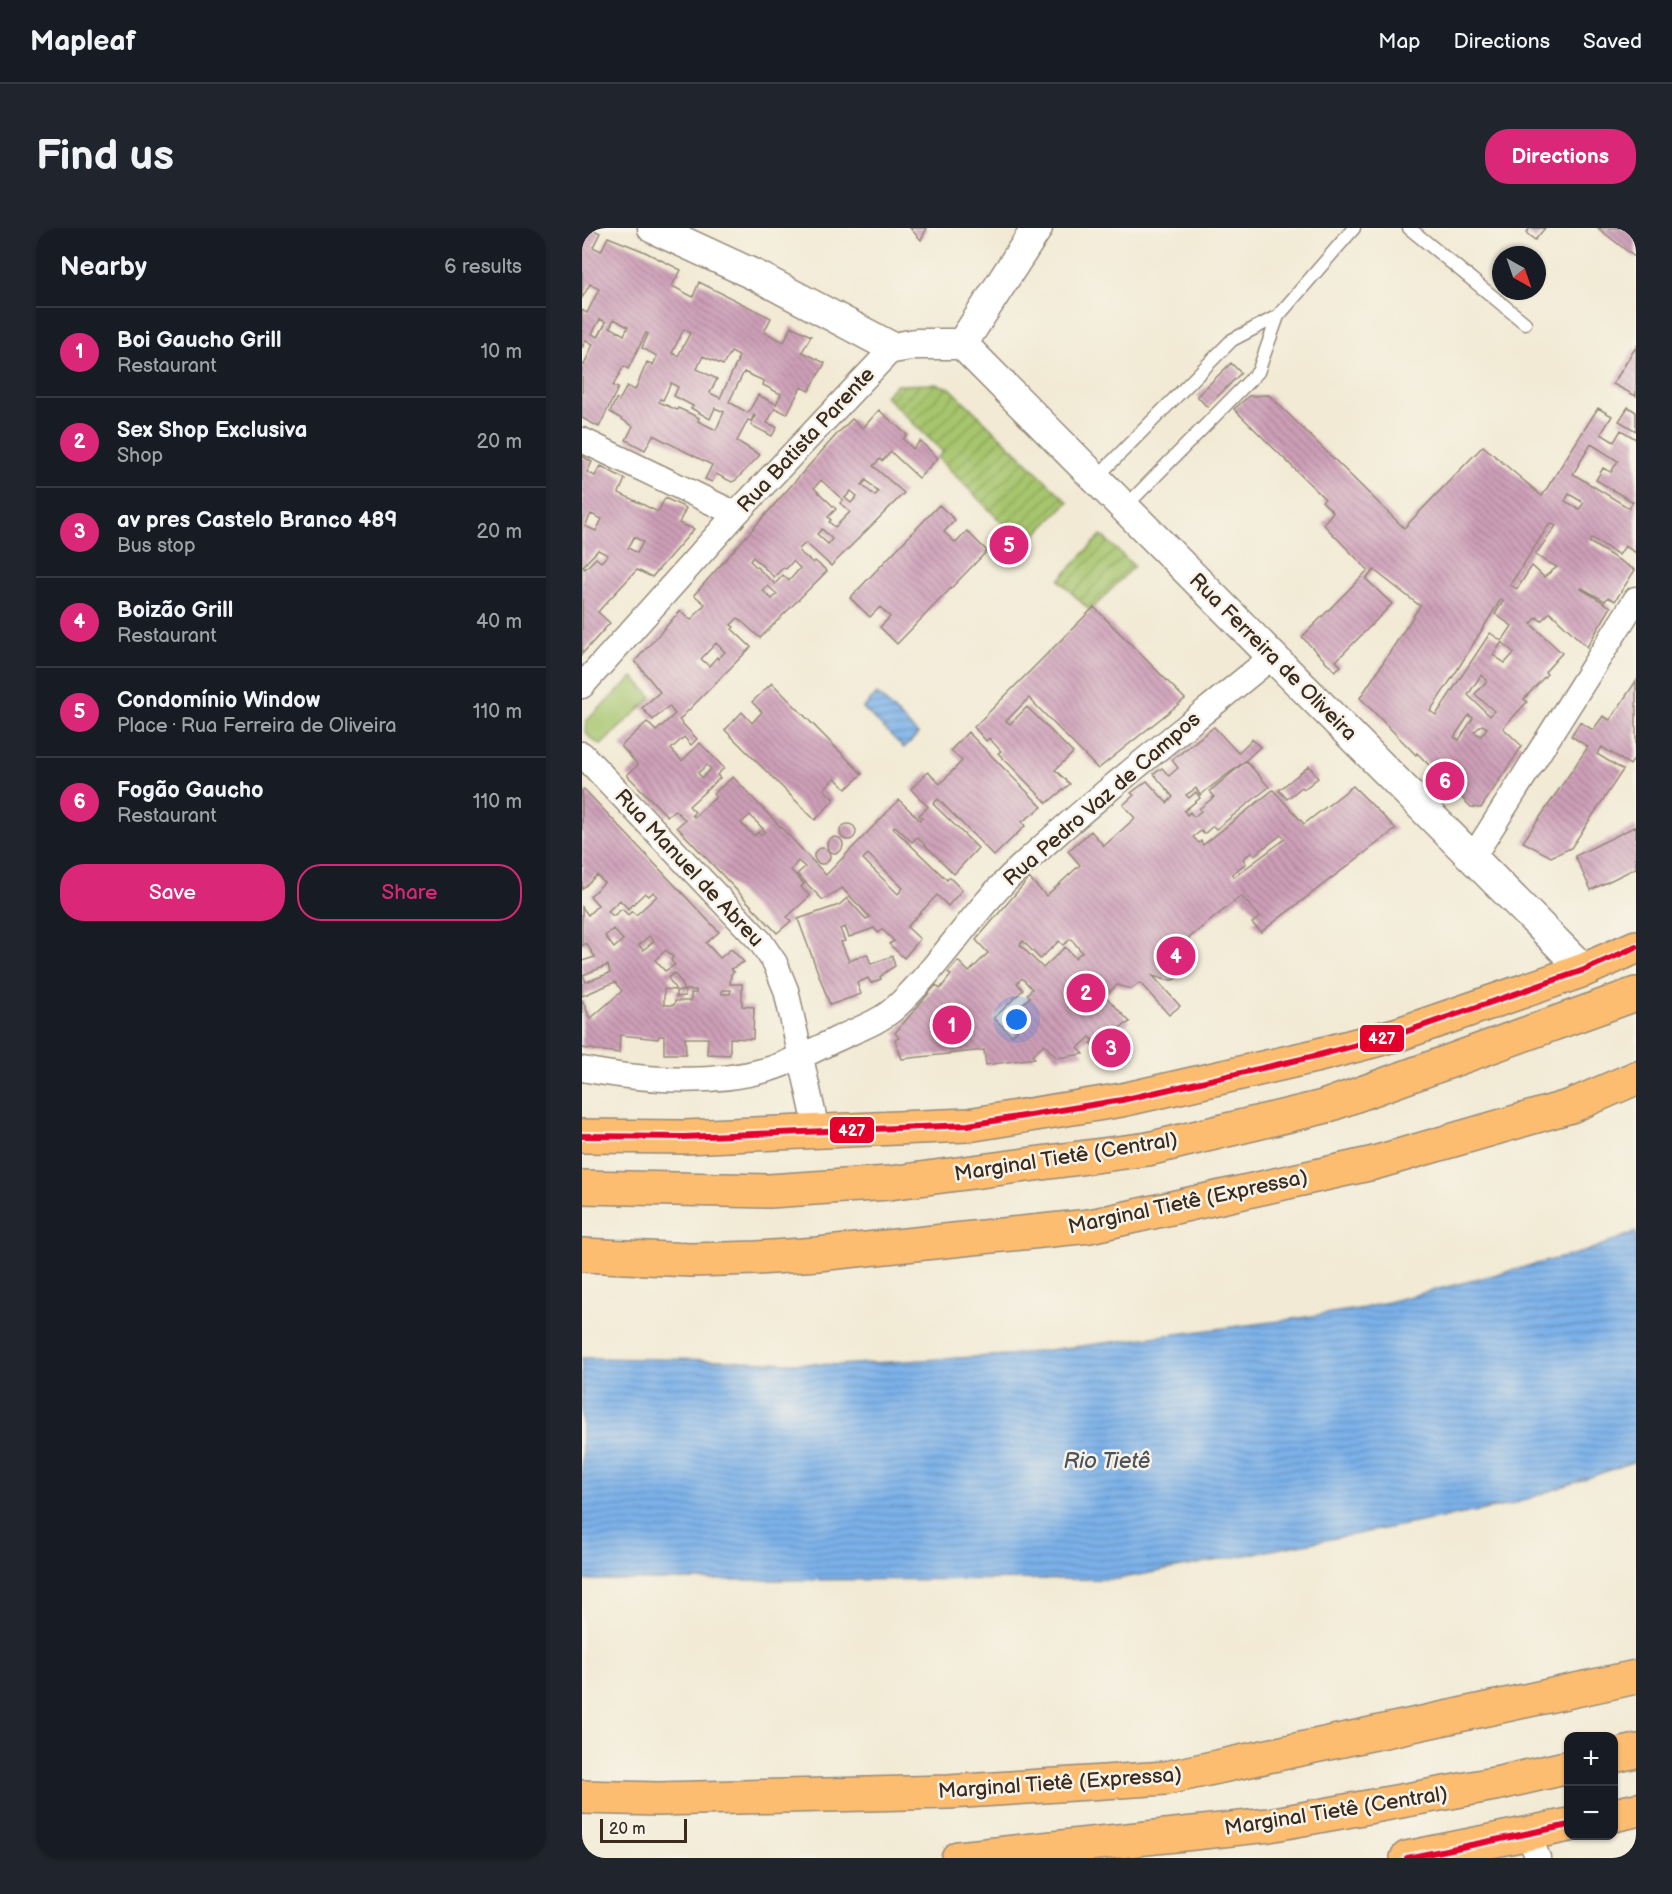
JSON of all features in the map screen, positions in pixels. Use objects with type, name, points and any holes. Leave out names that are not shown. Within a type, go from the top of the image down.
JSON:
[{"type":"highway","points":[[582,1136],[684,1137],[968,1125],[1122,1100],[1315,1056],[1399,1034],[1584,970],[1636,947]]},
{"type":"highway","name":"Marginal Tietê (Central)","points":[[582,1187],[769,1191],[889,1183],[1148,1149],[1323,1107],[1636,994]]},
{"type":"highway","name":"Marginal Tietê (Expressa)","points":[[582,1255],[691,1260],[757,1258],[818,1254],[1090,1226],[1374,1163],[1570,1106],[1636,1078]]},
{"type":"highway","name":"Marginal Tietê (Expressa)","points":[[582,1797],[658,1799],[949,1792],[1166,1778],[1636,1677]]},
{"type":"highway","points":[[1618,1755],[1636,1751]]},
{"type":"highway","name":"Marginal Tietê (Central)","points":[[958,1858],[1269,1825],[1500,1783],[1564,1768]]},
{"type":"highway","points":[[1618,1814],[1636,1810]]},
{"type":"highway","points":[[1407,1858],[1533,1846],[1564,1828]]},
{"type":"street","points":[[653,228],[759,277],[893,348],[916,344],[962,344],[1037,228]]},
{"type":"street","name":"Rua Ferreira de Oliveira","points":[[962,344],[1584,970]]},
{"type":"street","name":"Rua Batista Parente","points":[[582,686],[736,514],[893,348]]},
{"type":"street","points":[[582,440],[736,514]]},
{"type":"street","points":[[1473,857],[1636,599]]},
{"type":"street","name":"Rua Pedro Vaz de Campos","points":[[800,1057],[875,1021],[895,1008],[1011,874],[1060,830],[1273,656]]},
{"type":"street","name":"Rua Manuel de Abreu","points":[[582,754],[760,941],[775,963],[786,990],[817,1130]]},
{"type":"street","points":[[582,1069],[687,1079],[749,1074],[800,1057]]},
{"type":"lane","points":[[1124,508],[1258,372],[1278,316],[1353,228]]},
{"type":"lane","points":[[1409,228],[1525,323]]},
{"type":"lane","points":[[1095,479],[1232,340],[1278,316]]},
{"type":"green space","points":[[936,384],[950,388],[1068,502],[1025,546],[938,458],[943,452],[885,396],[896,385]]},
{"type":"green space","points":[[1101,535],[1134,566],[1090,611],[1059,580]]},
{"type":"green space","points":[[633,677],[652,697],[601,745],[591,739],[585,731],[586,721]]},
{"type":"water","points":[[877,694],[918,734],[904,748],[863,708]]},
{"type":"water","name":"Rio Tietê","points":[[1636,1232],[1636,1461],[1510,1505],[1118,1579],[582,1580],[582,1358],[723,1360],[838,1365],[1009,1355],[1280,1321],[1364,1308],[1584,1252]]},
{"type":"building","points":[[582,228],[590,228],[600,233],[593,247],[601,251],[608,237],[643,251],[681,270],[672,286],[693,297],[699,282],[771,318],[764,332],[784,342],[791,326],[811,336],[802,352],[825,363],[809,391],[801,387],[787,414],[775,408],[767,423],[777,427],[772,436],[751,425],[754,415],[751,421],[748,420],[737,441],[760,455],[736,480],[732,482],[716,474],[712,482],[705,479],[712,465],[653,435],[645,450],[626,440],[633,426],[610,412],[616,399],[619,401],[627,386],[635,390],[647,362],[653,365],[657,356],[642,348],[648,334],[646,333],[628,369],[624,366],[613,386],[618,388],[599,427],[582,418],[582,364],[584,365],[593,344],[586,340],[582,348],[582,310],[587,313],[599,289],[590,284],[582,298]],"holes":[[[600,319],[606,322],[598,337],[592,334]],[[614,319],[628,327],[624,335],[610,327]],[[684,329],[690,333],[678,356],[672,353]],[[731,352],[739,356],[720,398],[710,393],[717,379],[697,369],[703,356],[723,365]],[[744,372],[764,381],[763,385],[781,394],[776,404],[758,395],[748,413],[729,402]],[[671,383],[678,387],[674,396],[693,406],[691,408],[710,419],[715,408],[724,412],[716,430],[698,421],[699,418],[689,413],[659,402],[660,399],[663,400]]]},
{"type":"building","points":[[910,228],[927,228],[921,240]]},
{"type":"building","points":[[1530,228],[1545,228],[1535,240],[1526,233]]},
{"type":"building","points":[[1598,228],[1636,228],[1636,258]]},
{"type":"building","points":[[1636,347],[1636,396],[1613,384]]},
{"type":"building","points":[[1231,363],[1241,373],[1207,407],[1197,396]]},
{"type":"building","points":[[1269,395],[1404,528],[1483,446],[1542,496],[1598,408],[1612,416],[1601,434],[1614,442],[1621,430],[1636,439],[1636,553],[1625,546],[1619,555],[1592,538],[1589,542],[1635,570],[1615,601],[1608,597],[1605,601],[1581,589],[1611,607],[1587,647],[1550,612],[1541,621],[1537,617],[1531,624],[1562,653],[1545,672],[1547,674],[1524,699],[1527,702],[1503,728],[1522,746],[1481,808],[1471,807],[1360,698],[1420,606],[1374,570],[1366,579],[1392,604],[1336,661],[1341,666],[1335,671],[1302,637],[1368,570],[1323,524],[1333,512],[1322,501],[1325,499],[1234,409],[1249,396]],"holes":[[[1591,444],[1618,461],[1611,472],[1603,468],[1596,480],[1633,502],[1629,508],[1573,474]],[[1569,494],[1584,503],[1579,509],[1565,501]],[[1550,523],[1556,526],[1535,555],[1557,567],[1544,577],[1532,566],[1517,589],[1510,585]],[[1501,599],[1503,601],[1495,614],[1512,626],[1502,641],[1490,633],[1436,715],[1430,711],[1456,672]],[[1502,642],[1514,653],[1505,663],[1493,655]],[[1481,675],[1487,681],[1475,694],[1494,711],[1490,716],[1468,695]],[[1469,715],[1473,718],[1459,740],[1454,737]],[[1482,725],[1487,728],[1481,736],[1474,732]]]},
{"type":"building","points":[[1628,407],[1636,412],[1636,431],[1619,421]]},
{"type":"building","points":[[879,410],[907,435],[903,439],[913,449],[920,441],[938,458],[919,478],[891,452],[882,461],[880,459],[873,466],[904,493],[831,566],[806,543],[799,549],[813,563],[815,561],[827,571],[760,638],[738,618],[731,625],[734,627],[732,629],[751,647],[679,720],[697,739],[691,745],[684,737],[671,749],[682,761],[700,743],[724,768],[717,775],[720,778],[689,806],[695,812],[692,815],[694,817],[716,797],[713,794],[733,777],[826,875],[899,800],[920,820],[922,818],[919,815],[928,807],[911,789],[928,772],[940,784],[962,761],[951,750],[968,732],[1042,807],[1022,822],[1025,826],[994,856],[938,799],[933,804],[978,848],[954,874],[917,837],[912,842],[895,826],[893,828],[947,880],[949,877],[962,890],[948,906],[937,895],[907,927],[920,939],[904,958],[889,944],[894,941],[882,929],[878,933],[874,928],[849,937],[845,927],[840,929],[845,941],[841,942],[849,961],[867,954],[871,964],[892,956],[895,966],[880,977],[881,979],[871,983],[868,978],[857,983],[861,994],[830,1005],[798,919],[839,905],[847,898],[866,919],[870,917],[842,888],[823,900],[797,874],[805,867],[798,861],[791,870],[804,884],[801,887],[810,896],[787,917],[791,921],[777,933],[677,827],[685,820],[675,810],[667,816],[627,775],[638,765],[621,746],[647,722],[656,731],[675,714],[669,706],[653,720],[642,708],[660,692],[635,661],[680,611],[691,620],[705,604],[694,595],[837,434],[852,419],[863,428]],"holes":[[[821,480],[843,500],[840,503],[850,512],[835,527],[829,522],[831,520],[828,517],[836,509],[814,488]],[[866,480],[878,492],[875,496],[862,485]],[[851,491],[857,496],[851,503],[845,498]],[[822,529],[832,539],[828,544],[817,534]],[[753,557],[774,577],[793,561],[800,568],[789,581],[783,575],[775,584],[750,561]],[[768,586],[777,594],[772,599],[763,591]],[[716,643],[725,652],[709,666],[701,659]],[[707,765],[711,769],[702,778],[698,773]],[[750,815],[765,831],[761,835],[758,832],[754,836],[741,823]],[[868,854],[903,888],[898,894],[863,859]]]},
{"type":"building","points":[[582,456],[592,462],[587,472],[595,476],[601,466],[625,479],[619,493],[658,512],[665,498],[686,508],[679,523],[694,529],[652,577],[637,570],[604,605],[598,612],[610,623],[582,654]],"holes":[[[591,514],[602,519],[596,531],[585,526]],[[634,537],[643,542],[637,553],[628,548]],[[598,550],[608,555],[601,562],[596,558],[585,569],[583,566]]]},
{"type":"building","points":[[939,505],[955,520],[944,532],[956,543],[967,531],[987,551],[897,644],[880,627],[890,617],[880,607],[870,617],[850,598]]},
{"type":"building","points":[[1007,531],[1024,547],[1012,558],[995,543]]},
{"type":"building","points":[[1094,607],[1185,699],[1098,769],[1029,698],[1006,721],[1010,724],[1027,707],[1073,753],[1055,770],[1070,784],[1047,803],[998,753],[1001,751],[989,738],[986,741],[974,727]]},
{"type":"building","points":[[1636,681],[1636,756],[1630,765],[1602,747],[1597,754],[1623,770],[1571,848],[1551,857],[1523,842],[1588,747],[1571,736],[1580,722],[1593,730],[1603,716],[1610,720]]},
{"type":"building","points":[[772,683],[862,774],[846,789],[835,778],[824,789],[834,800],[815,820],[725,730],[742,712],[752,723],[762,712],[752,702]]},
{"type":"building","points":[[1214,727],[1238,753],[1252,739],[1260,747],[1200,795],[1196,788],[1186,795],[1189,798],[1196,792],[1200,798],[1184,811],[1187,815],[1190,812],[1194,817],[1201,811],[1199,809],[1214,797],[1210,791],[1246,761],[1269,787],[1216,829],[1213,826],[1204,834],[1201,831],[1193,837],[1199,843],[1201,841],[1203,845],[1273,790],[1304,824],[1353,786],[1396,829],[1261,932],[1252,923],[1260,917],[1241,896],[1184,942],[1190,955],[1185,970],[1172,980],[1153,976],[1180,1006],[1169,1015],[1140,983],[1131,989],[1117,985],[1108,993],[1090,974],[1087,977],[1130,1022],[1110,1033],[1123,1046],[1098,1049],[1091,1043],[1094,1041],[1090,1037],[1078,1048],[1084,1054],[1057,1058],[1044,1044],[1032,1056],[1035,1058],[986,1065],[984,1050],[902,1059],[895,1040],[899,1038],[895,1033],[936,985],[940,989],[951,975],[948,973],[958,961],[969,972],[988,953],[976,940],[1029,878],[1046,896],[1080,865],[1068,851],[1091,831],[1104,846],[1135,818],[1123,805],[1134,795],[1131,793],[1147,781],[1167,803],[1173,797],[1154,774],[1162,768],[1169,776],[1178,768],[1172,760]],"holes":[[[1281,835],[1285,839],[1234,877],[1232,874],[1246,863],[1243,859],[1252,852],[1254,855]],[[1071,939],[1082,952],[1075,958],[1065,947],[1043,968],[1020,945],[1023,941],[1040,959],[1059,941],[1063,945]],[[1022,978],[1032,989],[1027,994],[1030,997],[1018,1008],[1027,1019],[1012,1036],[994,1018],[1023,990],[1017,983]]]},
{"type":"building","points":[[1309,766],[1318,778],[1287,799],[1279,790]]},
{"type":"building","points":[[584,789],[719,932],[706,943],[720,958],[731,949],[744,962],[731,969],[734,972],[731,974],[730,984],[742,984],[742,1006],[754,1007],[753,1039],[730,1038],[730,1055],[707,1054],[708,1038],[685,1038],[686,1054],[664,1054],[664,1036],[659,1036],[658,1039],[620,1035],[619,1053],[582,1048],[582,999],[590,1019],[622,991],[615,982],[582,996],[582,961],[595,957],[586,943],[582,946],[582,907],[588,915],[598,905],[590,896],[604,883],[597,875],[582,889],[582,870],[584,868],[582,865],[582,791]],"holes":[[[653,892],[657,896],[636,915],[632,911],[628,915],[622,909],[613,916],[608,911],[620,900],[628,909],[645,893],[649,896]],[[613,929],[623,940],[614,948],[605,936]],[[649,936],[654,941],[643,950],[639,945]],[[666,950],[673,957],[671,960],[675,965],[665,971],[655,960]],[[608,965],[610,973],[586,982],[583,975]],[[674,973],[682,983],[683,990],[696,990],[696,993],[691,993],[691,1001],[675,1001],[674,1005],[664,1005],[664,989],[676,990],[668,978]],[[722,990],[731,990],[730,994],[722,994]]]},
{"type":"building","points":[[848,824],[856,832],[848,840],[840,832]]},
{"type":"building","points":[[1636,826],[1636,868],[1591,890],[1575,856]]},
{"type":"building","points":[[835,837],[841,839],[843,845],[841,851],[835,853],[829,851],[827,845],[829,839]]},
{"type":"building","points":[[822,848],[830,856],[822,864],[814,856]]},
{"type":"building","points":[[676,991],[685,991],[685,996],[676,997]]},
{"type":"transit line","name":"427","points":[[582,1136],[684,1137],[968,1125],[1122,1100],[1315,1056],[1399,1034],[1584,970],[1636,947]]},
{"type":"transit line","name":"427","points":[[1407,1858],[1564,1826]]},
{"type":"place","name":"Condomínio Window","points":[[1009,545]]},
{"type":"place","name":"Fogão Gaucho","points":[[1445,781]]},
{"type":"place","name":"Boizão Grill","points":[[1176,956]]},
{"type":"place","name":"Sex Shop Exclusiva","points":[[1086,993]]},
{"type":"place","name":"Boi Gaucho Grill","points":[[952,1025]]},
{"type":"place","name":"av pres Castelo Branco 489","points":[[1111,1048]]}]
